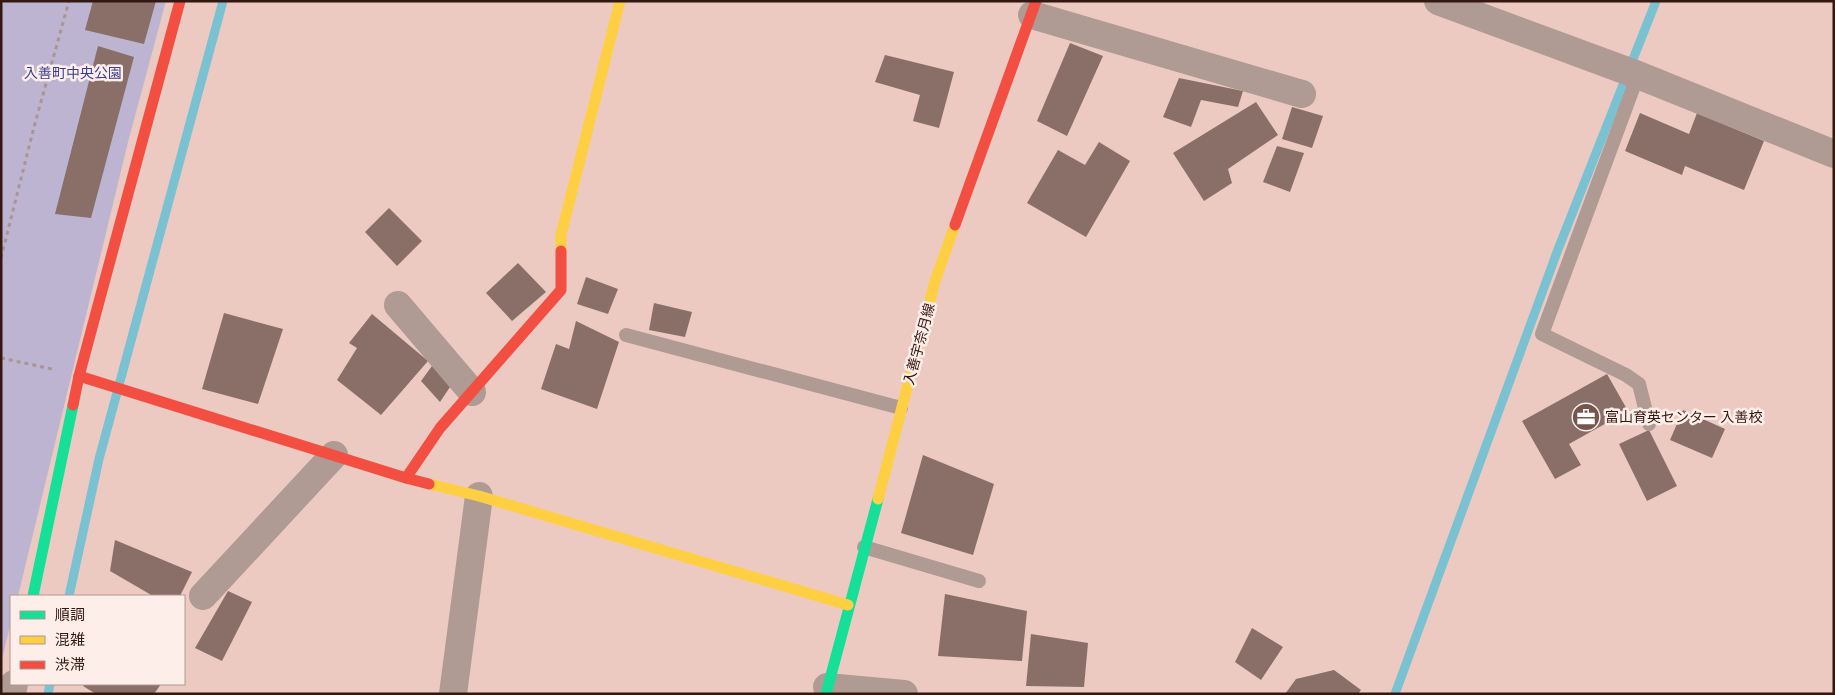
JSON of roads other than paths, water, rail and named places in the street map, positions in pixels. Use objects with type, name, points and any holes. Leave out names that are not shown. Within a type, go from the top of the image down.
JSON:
[{"type":"street","points":[[33,595],[80,376],[180,1]]},
{"type":"street","points":[[406,478],[440,428],[561,290],[560,235],[620,1]]},
{"type":"street","points":[[1438,1],[1638,75],[1834,154]]},
{"type":"street","points":[[1034,8],[1302,94]]},
{"type":"street","name":"入善宇奈月線","points":[[827,690],[935,281],[1034,8]]},
{"type":"street","points":[[398,305],[472,392]]},
{"type":"street","points":[[80,376],[406,478],[479,496],[848,605]]},
{"type":"street","points":[[203,596],[334,455]]},
{"type":"street","points":[[452,694],[479,496]]},
{"type":"street","points":[[827,690],[904,694]]},
{"type":"lane","points":[[1638,75],[1542,334],[1626,375],[1639,384],[1648,424]]},
{"type":"lane","points":[[626,336],[902,408]]},
{"type":"lane","points":[[864,547],[979,581]]},
{"type":"waterway","points":[[69,595],[99,459],[223,1]]},
{"type":"waterway","points":[[1395,694],[1557,252],[1656,1]]},
{"type":"waterway","points":[[48,694],[50,685]]},
{"type":"place","name":"富山育英センター 入善校","points":[[1586,417]]},
{"type":"park label","name":"入善町中央公園","points":[[73,73]]}]
